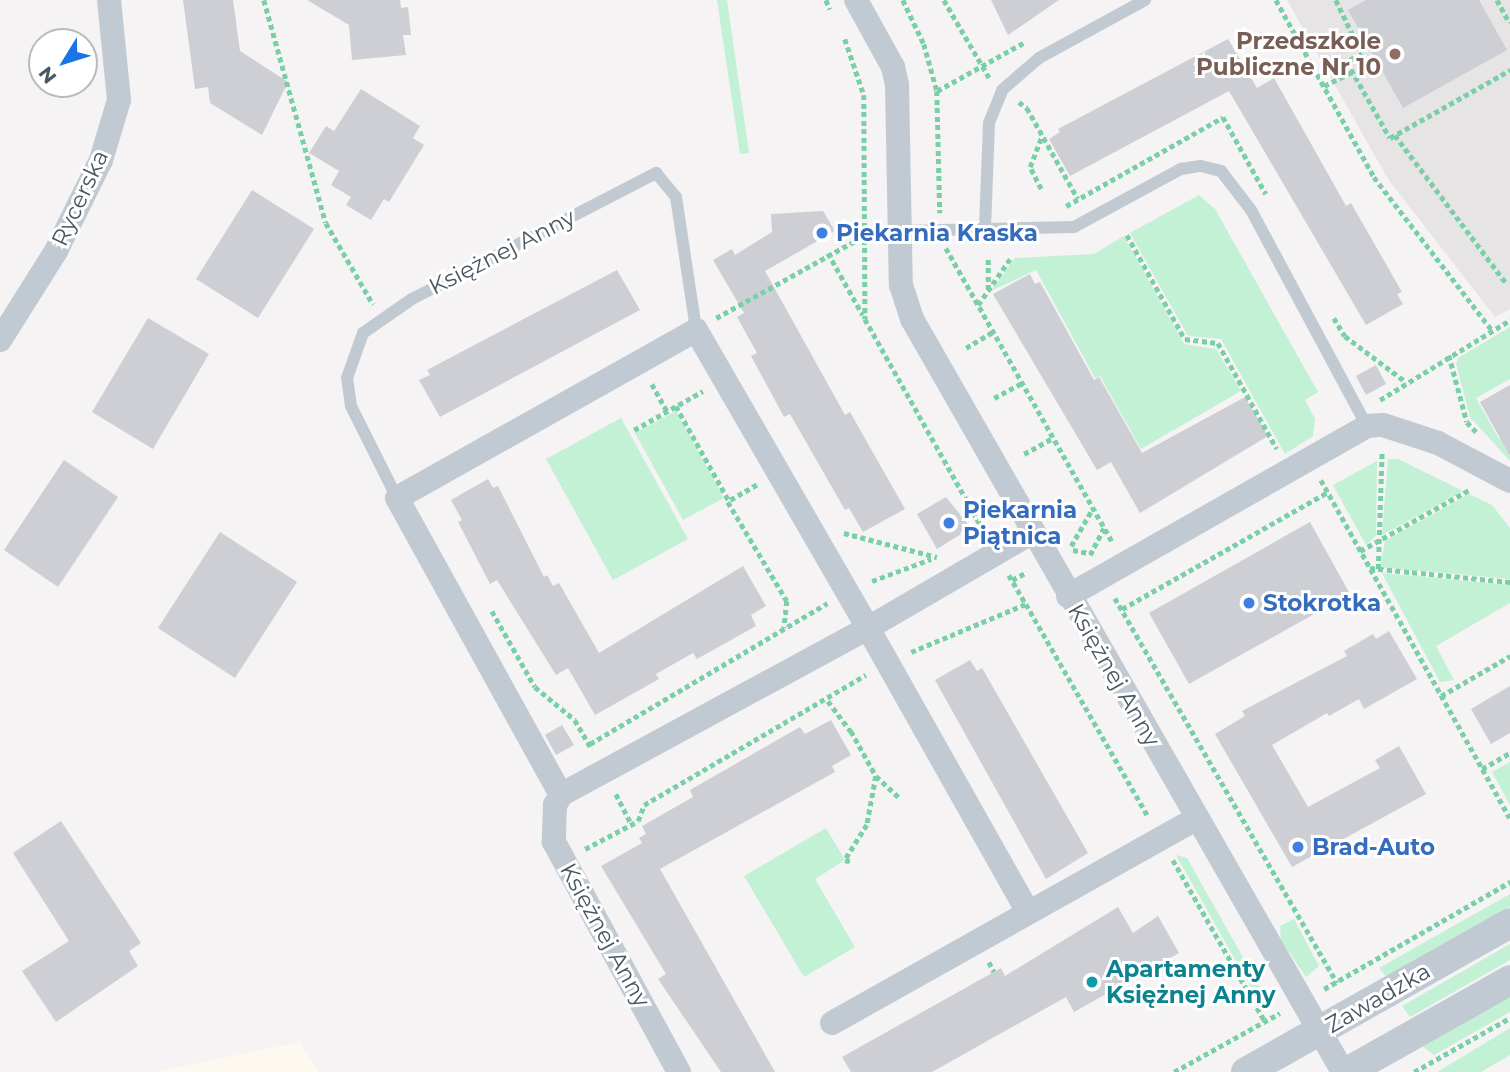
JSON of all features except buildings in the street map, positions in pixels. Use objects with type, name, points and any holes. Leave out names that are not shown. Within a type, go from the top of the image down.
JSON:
[{"type":"street","name":"Rycerska","points":[[0,340],[56,251],[102,160],[119,100],[109,0]]},
{"type":"street","name":"Księżnej Anny","points":[[856,0],[892,67],[897,85],[901,285],[912,319],[1031,533],[1301,1001],[1345,1072]]},
{"type":"street","name":"Księżnej Anny","points":[[696,330],[1028,912]]},
{"type":"street","points":[[397,498],[696,330]]},
{"type":"street","points":[[1068,596],[1099,570],[1375,425],[1438,443],[1505,477]]},
{"type":"street","name":"Księżnej Anny","points":[[397,498],[561,794],[553,816],[554,842],[679,1072]]},
{"type":"street","points":[[561,794],[868,628],[1031,533]]},
{"type":"street","points":[[832,1023],[1197,818]]},
{"type":"street","name":"Zawadzka","points":[[1246,1072],[1510,923]]},
{"type":"street","points":[[1345,1072],[1510,981]]},
{"type":"lane","points":[[985,228],[989,123],[1002,90],[1039,58],[1144,0]]},
{"type":"lane","points":[[900,231],[1074,227],[1181,169],[1201,166],[1221,171],[1251,210],[1375,425]]},
{"type":"lane","name":"Księżnej Anny","points":[[397,498],[351,406],[347,377],[363,333],[379,318],[656,173],[676,197],[696,330]]},
{"type":"path","points":[[264,0],[326,223],[369,292],[379,318]]},
{"type":"path","points":[[902,0],[924,44],[937,91],[942,242],[1118,552],[1099,570]]},
{"type":"path","points":[[1276,0],[1374,177],[1491,329]]},
{"type":"path","points":[[1336,0],[1362,54],[1347,62],[1390,138],[1510,70]]},
{"type":"path","points":[[1497,0],[1510,23]]},
{"type":"path","points":[[937,91],[1028,40]]},
{"type":"path","points":[[1324,86],[1352,72]]},
{"type":"path","points":[[1041,189],[1030,167],[1042,135]]},
{"type":"path","points":[[1395,135],[1507,284]]},
{"type":"path","points":[[1127,235],[1185,339],[1218,343],[1283,458]]},
{"type":"path","points":[[696,330],[828,253],[862,237]]},
{"type":"path","points":[[828,253],[865,319]]},
{"type":"path","points":[[988,258],[988,290]]},
{"type":"path","points":[[978,305],[1010,259]]},
{"type":"path","points":[[966,348],[993,332]]},
{"type":"path","points":[[1450,355],[1467,422],[1483,439]]},
{"type":"path","points":[[634,430],[724,379]]},
{"type":"path","points":[[994,398],[1022,383]]},
{"type":"path","points":[[676,406],[787,601],[784,629]]},
{"type":"path","points":[[1375,425],[1378,569]]},
{"type":"path","points":[[1024,454],[1053,438]]},
{"type":"path","points":[[1310,460],[1510,818]]},
{"type":"path","points":[[729,501],[779,473]]},
{"type":"path","points":[[1360,551],[1505,477]]},
{"type":"path","points":[[1122,609],[1328,492]]},
{"type":"path","points":[[1093,508],[1068,549],[1089,554],[1099,570],[1337,982]]},
{"type":"path","points":[[1089,554],[1104,528]]},
{"type":"path","points":[[844,533],[937,556]]},
{"type":"path","points":[[1370,568],[1510,582]]},
{"type":"path","points":[[590,744],[870,578]]},
{"type":"path","points":[[488,603],[535,687],[575,720],[631,824]]},
{"type":"path","points":[[579,852],[631,824],[644,805],[828,701],[887,661],[1026,604],[1265,1021]]},
{"type":"path","points":[[1441,696],[1510,656]]},
{"type":"path","points":[[828,701],[851,731],[876,776],[900,798]]},
{"type":"path","points":[[1482,769],[1510,753]]},
{"type":"path","points":[[851,862],[845,860],[867,825],[876,776]]},
{"type":"path","points":[[1174,1072],[1510,882]]},
{"type":"path","points":[[988,962],[994,972]]},
{"type":"path","points":[[1414,1072],[1510,1018]]},
{"type":"shaded area","points":[[1287,0],[1510,0],[1510,309],[1495,317],[1388,179]]},
{"type":"shaded area","points":[[300,1042],[319,1072],[160,1072],[163,1070]]},
{"type":"green space","points":[[717,0],[727,0],[749,153],[740,154]]},
{"type":"green space","points":[[1199,195],[1215,209],[1318,392],[1305,400],[1315,419],[1313,436],[1285,454],[1221,339],[1188,336],[1130,233]]},
{"type":"green space","points":[[1124,236],[1184,344],[1216,349],[1241,391],[1141,449],[1100,376],[1095,378],[1036,270],[991,291],[1015,258],[1094,254]]},
{"type":"green space","points":[[1510,327],[1510,379],[1476,398],[1499,439],[1510,434],[1510,461],[1470,417],[1456,364],[1458,358]]},
{"type":"green space","points":[[676,411],[724,498],[683,520],[635,433]]},
{"type":"green space","points":[[621,418],[688,539],[613,580],[546,459]]},
{"type":"green space","points":[[1388,459],[1398,459],[1463,491],[1382,535]]},
{"type":"green space","points":[[1377,461],[1376,536],[1366,545],[1333,485]]},
{"type":"green space","points":[[1469,494],[1492,505],[1510,528],[1510,579],[1380,567],[1385,541]]},
{"type":"green space","points":[[1382,573],[1510,585],[1510,603],[1436,646],[1454,680],[1440,682]]},
{"type":"green space","points":[[1510,762],[1510,805],[1492,772]]},
{"type":"green space","points":[[826,828],[845,860],[815,879],[855,947],[804,977],[744,876]]},
{"type":"green space","points":[[1176,855],[1187,858],[1267,1000],[1258,1000]]},
{"type":"green space","points":[[1510,894],[1510,907],[1387,978],[1379,968]]},
{"type":"green space","points":[[1294,919],[1319,966],[1306,977],[1281,940],[1280,926]]},
{"type":"green space","points":[[1510,944],[1510,960],[1410,1017],[1402,1006]]},
{"type":"green space","points":[[1510,997],[1510,1012],[1434,1055],[1422,1046]]},
{"type":"green space","points":[[1510,1028],[1510,1055],[1481,1072],[1437,1072]]},
{"type":"place","name":"Przedszkole Publiczne Nr 10","points":[[1395,54]]},
{"type":"place","name":"Piekarnia Kraska","points":[[822,233]]},
{"type":"place","name":"Piekarnia Piątnica","points":[[949,523]]},
{"type":"place","name":"Stokrotka","points":[[1249,603]]},
{"type":"place","name":"Brad-Auto","points":[[1298,847]]},
{"type":"place","name":"Apartamenty Księżnej Anny","points":[[1092,982]]}]
